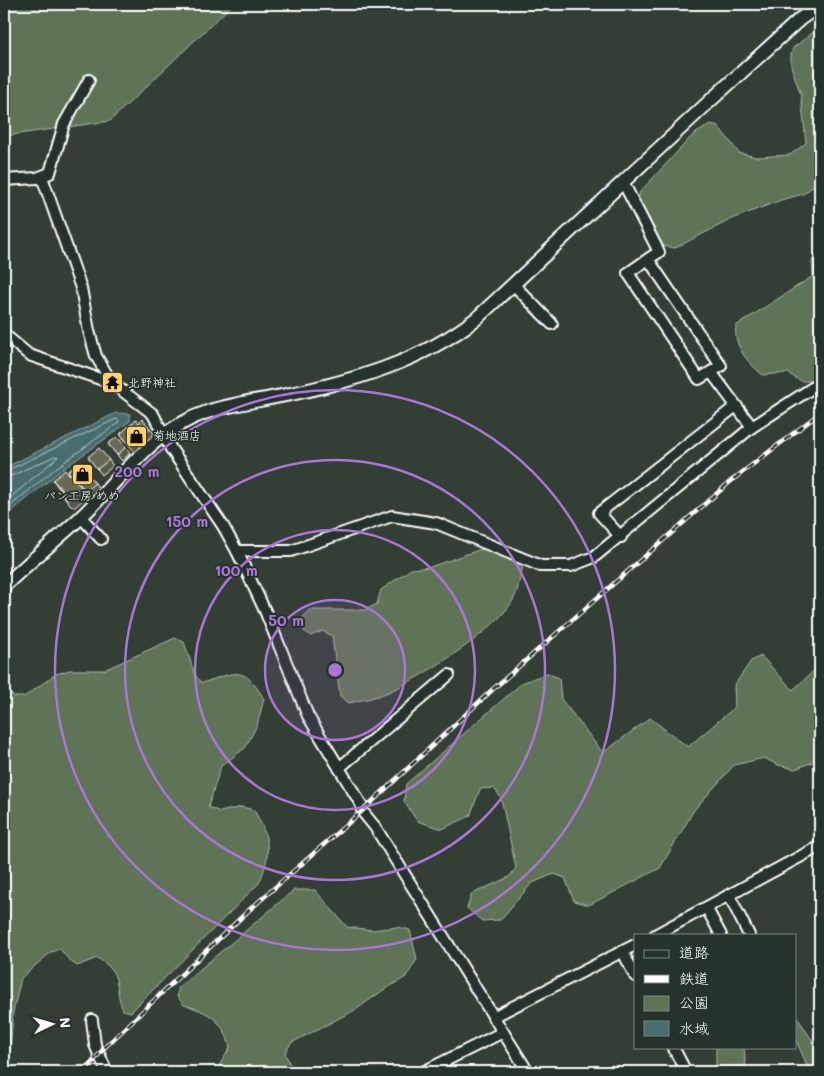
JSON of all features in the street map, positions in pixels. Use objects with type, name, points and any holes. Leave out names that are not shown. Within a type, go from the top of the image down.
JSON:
[{"type":"street","points":[[4,586],[81,517],[127,468],[165,432],[206,412],[317,389],[391,366],[456,335],[800,19],[820,5]]},
{"type":"street","points":[[4,180],[42,176],[50,173],[64,124],[89,80]]},
{"type":"street","points":[[42,176],[82,288],[89,331],[96,356],[112,383]]},
{"type":"street","points":[[623,182],[659,252],[648,259],[628,273],[700,378],[721,366],[648,259]]},
{"type":"street","points":[[513,284],[552,324]]},
{"type":"street","points":[[4,334],[29,355],[112,383],[153,414],[165,432],[171,449],[238,551],[308,716],[362,806],[362,811],[375,827],[527,1072]]},
{"type":"street","points":[[711,372],[752,427]]},
{"type":"street","points":[[238,551],[291,551],[362,524],[392,516],[436,523],[541,566],[571,566],[594,557],[621,537],[752,427],[820,383]]},
{"type":"street","points":[[621,537],[599,513],[736,406]]},
{"type":"street","points":[[81,517],[101,539]]},
{"type":"street","points":[[339,768],[449,675]]},
{"type":"street","points":[[670,931],[728,895],[820,846]]},
{"type":"street","points":[[728,895],[748,934]]},
{"type":"street","points":[[707,908],[720,934]]},
{"type":"street","points":[[493,1017],[634,946]]},
{"type":"street","points":[[623,952],[634,974]]},
{"type":"street","points":[[92,1020],[95,1045],[107,1072]]},
{"type":"street","points":[[423,1072],[502,1032]]},
{"type":"street","points":[[674,1048],[685,1070]]},
{"type":"green space","points":[[4,4],[233,4],[110,121],[4,136]]},
{"type":"green space","points":[[820,27],[820,181],[803,194],[781,200],[732,219],[675,248],[662,246],[638,199],[640,192],[693,135],[711,124],[718,126],[739,153],[756,157],[790,155],[806,143],[801,95],[791,66],[791,55],[793,48]]},
{"type":"green space","points":[[820,249],[820,375],[811,380],[804,381],[788,373],[763,375],[752,365],[739,347],[736,326],[813,276],[812,261]]},
{"type":"green space","points":[[481,549],[512,558],[523,566],[518,589],[507,609],[477,637],[418,677],[386,693],[349,703],[340,696],[332,636],[322,631],[311,636],[304,631],[301,620],[309,610],[365,610],[377,604],[381,590],[411,569],[430,567]]},
{"type":"green space","points":[[175,638],[184,642],[195,675],[202,683],[231,674],[238,674],[250,680],[264,699],[257,725],[245,748],[221,766],[208,807],[220,812],[242,807],[254,810],[263,829],[267,846],[266,863],[259,883],[131,1012],[123,1010],[111,969],[97,958],[77,966],[60,949],[51,952],[21,978],[13,1012],[10,1055],[4,1063],[4,686],[14,697],[24,697],[56,674],[70,670],[104,670]]},
{"type":"green space","points":[[761,656],[793,690],[820,665],[820,759],[795,769],[778,765],[764,758],[734,765],[694,810],[660,868],[589,905],[574,901],[565,878],[554,874],[532,883],[500,920],[482,921],[467,908],[472,894],[509,877],[516,868],[501,798],[494,788],[480,789],[470,816],[442,829],[417,821],[404,801],[406,784],[522,683],[547,673],[559,678],[561,699],[603,753],[650,718],[688,747],[735,707],[734,686],[751,661]]},
{"type":"green space","points":[[294,890],[315,890],[347,927],[372,930],[397,927],[410,930],[417,959],[406,977],[357,1009],[291,1043],[285,1053],[293,1072],[209,1072],[217,1069],[230,1048],[228,1039],[220,1025],[208,1014],[184,1005],[177,996],[179,987]]},
{"type":"green space","points":[[796,1016],[816,1046],[820,1047],[820,1072],[810,1072],[796,1040]]},
{"type":"green space","points":[[716,1048],[744,1048],[746,1072],[714,1072],[716,1070]]},
{"type":"water","points":[[116,413],[130,414],[130,421],[59,472],[4,518],[4,468]]},
{"type":"building","points":[[142,419],[150,428],[130,445],[120,434],[136,420],[139,423]]},
{"type":"building","points":[[117,437],[126,447],[117,455],[108,444]]},
{"type":"building","points":[[99,448],[109,460],[97,469],[88,457]]},
{"type":"building","points":[[78,463],[95,483],[86,491],[68,471]]},
{"type":"building","points":[[65,470],[81,487],[67,499],[61,492],[63,491],[53,480]]},
{"type":"railway","points":[[84,1072],[106,1046],[248,911],[362,811],[492,690],[731,481],[820,413]]},
{"type":"place","name":"北野神社","points":[[112,383]]},
{"type":"place","name":"菊地酒店","points":[[137,436]]},
{"type":"place","name":"パン工房 めめ","points":[[82,475]]}]
